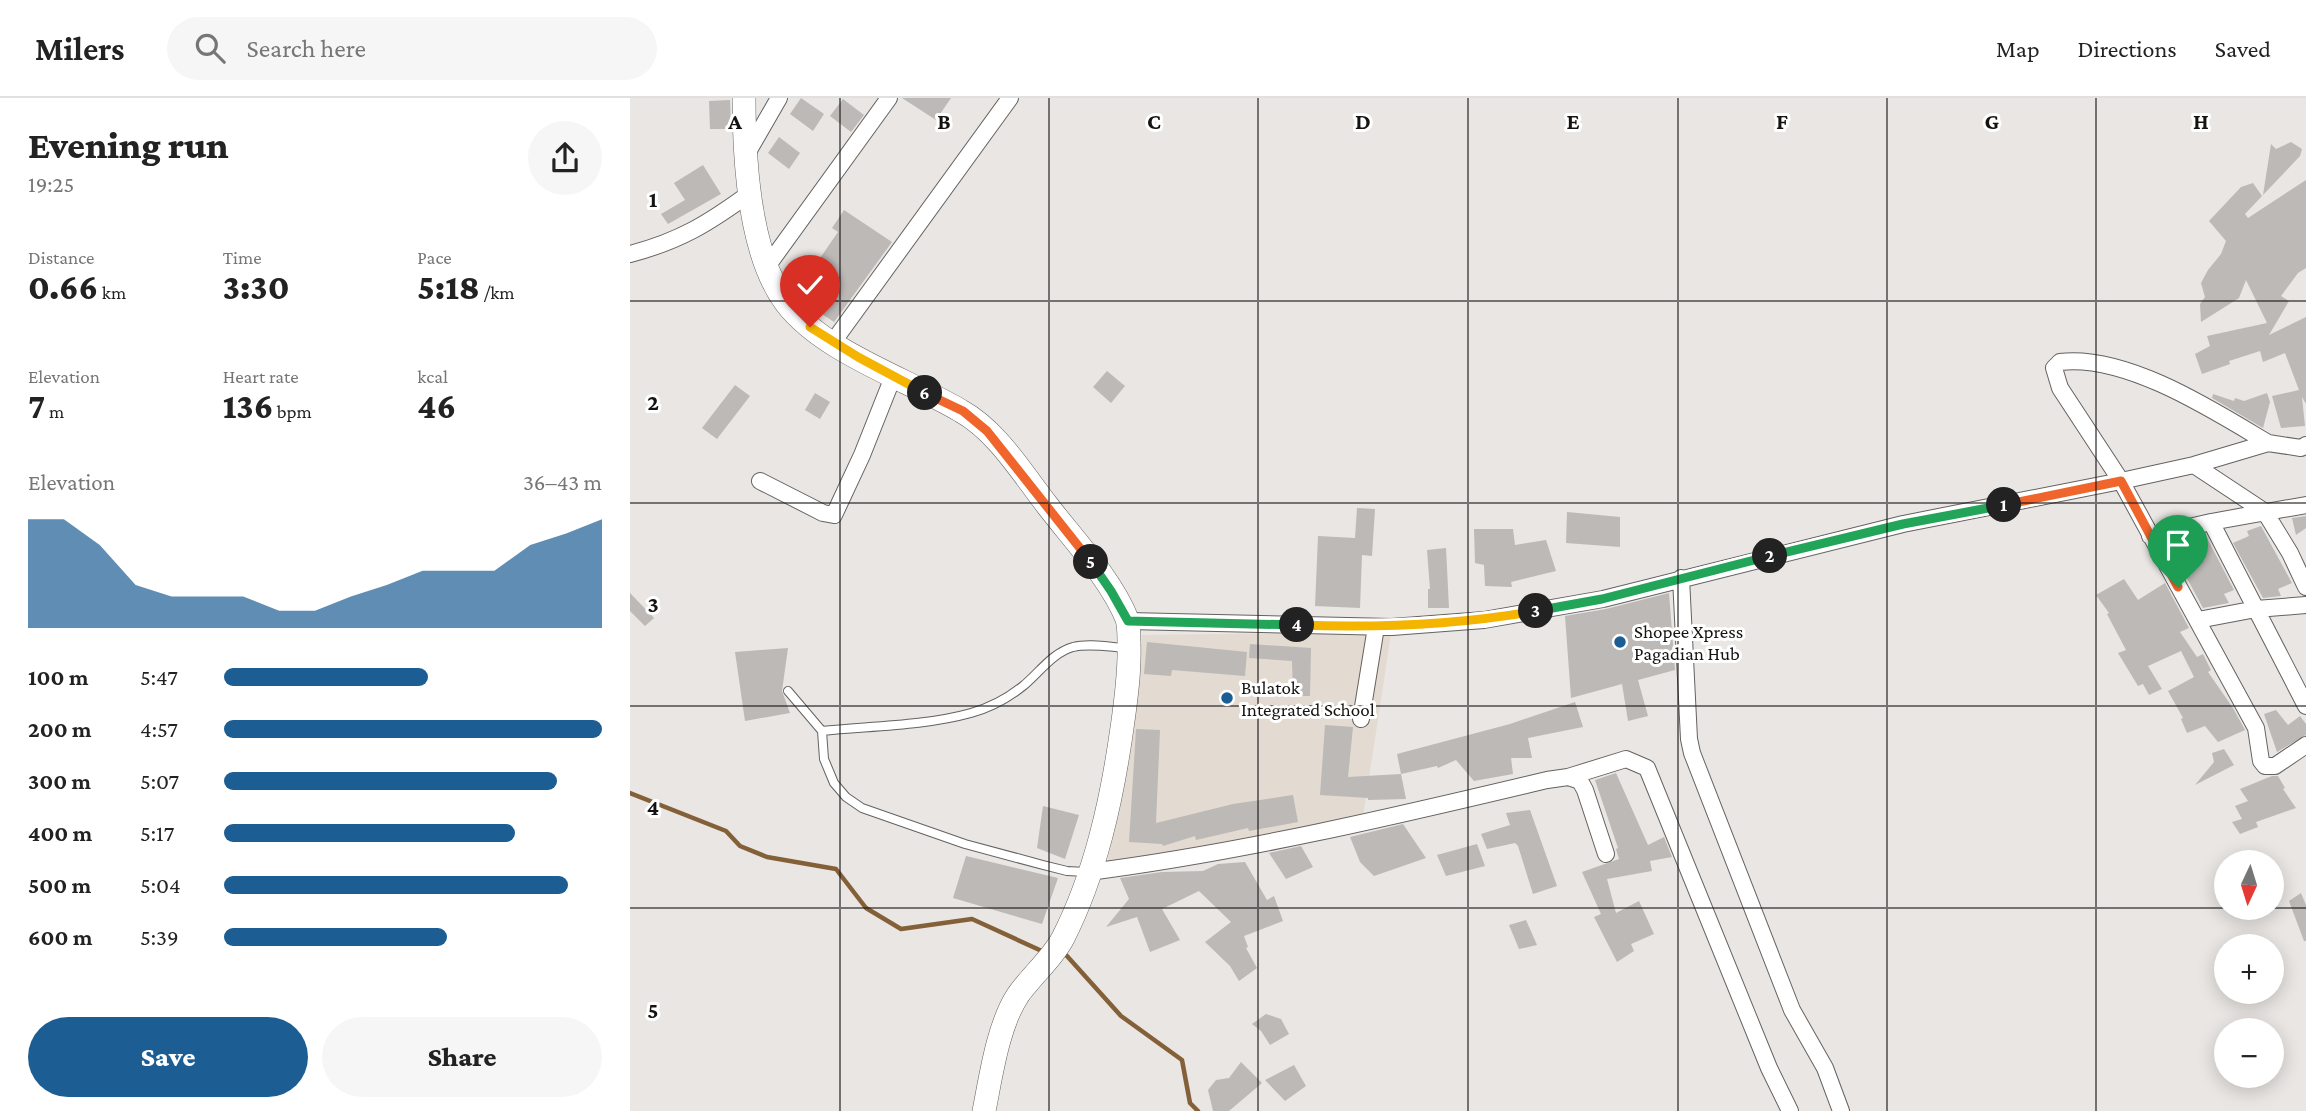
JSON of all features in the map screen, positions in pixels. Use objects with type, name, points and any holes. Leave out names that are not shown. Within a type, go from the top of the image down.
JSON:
[{"type":"street","points":[[744,98],[745,157],[750,193],[766,268],[786,303],[810,327],[833,342],[893,377],[963,411],[987,431],[1084,552],[1128,621],[1126,697],[1106,818],[1062,941],[1019,993],[1012,1007],[990,1077],[984,1111]]},
{"type":"street","points":[[745,157],[779,98]]},
{"type":"street","points":[[766,268],[889,98]]},
{"type":"street","points":[[833,342],[1010,98]]},
{"type":"street","points":[[630,254],[677,239],[700,228],[750,193]]},
{"type":"street","points":[[2304,448],[2268,443],[2200,403],[2117,368],[2095,363],[2060,362],[2054,368],[2060,387],[2121,481],[2256,728],[2263,764],[2275,766],[2306,745]]},
{"type":"street","points":[[760,481],[823,513],[834,515],[862,455],[893,377]]},
{"type":"street","points":[[1128,621],[1377,627],[1484,620],[1602,599],[1903,524],[2194,465],[2268,443]]},
{"type":"street","points":[[2194,465],[2265,512],[2290,553],[2306,587]]},
{"type":"street","points":[[2150,536],[2306,505]]},
{"type":"street","points":[[2211,522],[2231,556],[2306,706]]},
{"type":"street","points":[[1681,578],[1689,740],[1692,753],[1792,1010],[1825,1068],[1841,1111]]},
{"type":"street","points":[[2198,620],[2256,609],[2306,605]]},
{"type":"street","points":[[1361,719],[1377,627]]},
{"type":"street","points":[[1088,872],[1142,865],[1314,833],[1568,777],[1626,759],[1647,768],[1769,1068],[1790,1111]]},
{"type":"street","points":[[1568,777],[1580,781],[1585,790],[1606,854]]},
{"type":"lane","points":[[822,731],[924,721],[971,713],[998,702],[1070,648],[1129,648]]},
{"type":"lane","points":[[788,691],[822,731],[824,759],[834,783],[846,797],[862,808],[965,844],[1067,871],[1088,872]]},
{"type":"shaded area","name":"Bulatok Integrated School","points":[[1391,634],[1363,817],[1107,865],[1126,760],[1142,635]]},
{"type":"building","points":[[801,98],[824,114],[813,131],[790,114]]},
{"type":"building","points":[[902,98],[951,98],[936,120]]},
{"type":"building","points":[[843,99],[864,115],[851,132],[830,116]]},
{"type":"building","points":[[730,100],[731,129],[710,129],[709,101]]},
{"type":"building","points":[[779,137],[800,153],[789,169],[768,153]]},
{"type":"building","points":[[2291,142],[2302,149],[2300,156],[2263,195],[2271,144],[2276,149]]},
{"type":"building","points":[[703,165],[721,194],[668,224],[661,214],[685,200],[674,183]]},
{"type":"building","points":[[2306,180],[2306,268],[2298,273],[2281,296],[2289,301],[2269,335],[2306,317],[2306,404],[2302,397],[2305,426],[2281,428],[2272,396],[2299,390],[2285,353],[2263,362],[2260,351],[2229,361],[2230,364],[2202,374],[2195,354],[2210,346],[2207,336],[2267,323],[2246,280],[2239,298],[2201,322],[2200,304],[2205,297],[2201,283],[2221,254],[2226,241],[2209,221],[2241,187],[2253,183],[2262,196],[2245,214],[2248,218]]},
{"type":"building","points":[[844,210],[892,242],[834,322],[804,302],[796,293],[838,232],[832,228]]},
{"type":"building","points":[[1107,371],[1125,386],[1111,403],[1093,387]]},
{"type":"building","points":[[735,385],[750,396],[717,439],[702,428]]},
{"type":"building","points":[[815,393],[830,402],[820,419],[805,410]]},
{"type":"building","points":[[2267,393],[2270,402],[2263,428],[2212,398],[2213,394],[2234,401],[2235,398],[2244,401]]},
{"type":"building","points":[[1357,508],[1375,509],[1372,556],[1362,555],[1360,608],[1315,606],[1318,536],[1355,538]]},
{"type":"building","points":[[1567,512],[1620,517],[1620,547],[1566,543]]},
{"type":"building","points":[[2306,516],[2306,528],[2296,535],[2292,518]]},
{"type":"building","points":[[2261,526],[2292,583],[2278,589],[2281,596],[2263,598],[2233,543],[2249,536],[2247,531]]},
{"type":"building","points":[[1474,529],[1513,529],[1515,545],[1546,540],[1556,571],[1511,582],[1512,587],[1485,586],[1484,565],[1475,563]]},
{"type":"building","points":[[2205,534],[2234,590],[2224,594],[2229,603],[2203,608],[2168,543]]},
{"type":"building","points":[[1446,548],[1449,608],[1428,608],[1430,589],[1427,550]]},
{"type":"building","points":[[2124,579],[2138,600],[2165,583],[2189,628],[2180,632],[2197,657],[2203,654],[2211,670],[2208,672],[2245,730],[2218,742],[2205,726],[2187,733],[2181,719],[2183,718],[2168,691],[2194,677],[2181,651],[2148,666],[2162,689],[2149,695],[2143,684],[2138,686],[2118,653],[2126,650],[2107,614],[2109,613],[2096,595]]},
{"type":"building","points":[[630,593],[654,618],[645,626],[630,611]]},
{"type":"building","name":"Shopee Xpress Pagadian Hub","points":[[1669,593],[1675,670],[1638,680],[1648,716],[1628,721],[1622,684],[1571,698],[1565,616]]},
{"type":"building","points":[[1147,642],[1247,652],[1245,676],[1172,670],[1171,676],[1144,674]]},
{"type":"building","points":[[1250,644],[1311,648],[1310,696],[1293,696],[1292,661],[1249,658]]},
{"type":"building","points":[[788,648],[782,691],[790,713],[745,721],[735,652]]},
{"type":"building","points":[[1575,702],[1583,727],[1528,738],[1532,758],[1511,758],[1513,774],[1474,781],[1456,760],[1438,768],[1437,766],[1401,774],[1397,754],[1510,724]]},
{"type":"building","points":[[2276,710],[2288,725],[2300,716],[2306,724],[2306,735],[2277,752],[2264,714]]},
{"type":"building","points":[[1325,725],[1353,727],[1348,777],[1401,774],[1406,799],[1368,800],[1320,795]]},
{"type":"building","points":[[1136,729],[1160,730],[1156,823],[1233,804],[1293,795],[1298,822],[1249,831],[1248,828],[1196,840],[1195,836],[1163,846],[1129,842]]},
{"type":"building","points":[[2224,749],[2234,765],[2195,785],[2214,762],[2212,753]]},
{"type":"building","points":[[1616,773],[1648,845],[1664,837],[1672,857],[1650,861],[1652,871],[1607,879],[1616,913],[1639,901],[1654,934],[1631,944],[1634,951],[1617,962],[1594,917],[1601,914],[1582,872],[1619,859],[1618,848],[1595,780]]},
{"type":"building","points":[[2278,776],[2296,808],[2256,822],[2258,827],[2240,834],[2232,822],[2242,819],[2235,806],[2248,801],[2240,789]]},
{"type":"building","points":[[1043,806],[1079,815],[1065,859],[1037,848]]},
{"type":"building","points":[[1530,810],[1557,886],[1533,894],[1518,846],[1515,843],[1487,849],[1481,834],[1510,825],[1506,813]]},
{"type":"building","points":[[1403,824],[1426,858],[1374,876],[1360,862],[1350,837]]},
{"type":"building","points":[[1477,844],[1485,866],[1446,876],[1437,855]]},
{"type":"building","points":[[1301,846],[1313,867],[1286,879],[1269,853]]},
{"type":"building","points":[[966,856],[1058,878],[1042,924],[953,898]]},
{"type":"building","points":[[1245,862],[1267,900],[1274,896],[1283,921],[1244,936],[1248,947],[1246,948],[1257,968],[1239,981],[1230,966],[1205,942],[1231,922],[1199,891],[1162,909],[1180,940],[1150,952],[1137,917],[1106,927],[1129,899],[1120,878],[1162,872],[1203,871],[1218,864]]},
{"type":"building","points":[[2301,893],[2306,905],[2306,941],[2289,901]]},
{"type":"building","points":[[1526,920],[1537,945],[1519,949],[1509,925]]},
{"type":"building","points":[[1266,1014],[1281,1019],[1289,1034],[1270,1045],[1261,1031],[1252,1024]]},
{"type":"building","points":[[1241,1062],[1262,1083],[1229,1111],[1213,1111],[1208,1090],[1216,1080],[1229,1078]]},
{"type":"building","points":[[1294,1065],[1306,1086],[1285,1101],[1265,1080]]},
{"type":"waterway","points":[[630,793],[726,831],[740,846],[767,857],[836,869],[866,908],[901,929],[972,919],[1044,952]]},
{"type":"waterway","points":[[1067,956],[1121,1016],[1182,1060],[1190,1103],[1198,1111]]},
{"type":"place","name":"Shopee Xpress Pagadian Hub","points":[[1620,642]]},
{"type":"place","name":"Bulatok Integrated School","points":[[1227,698]]},
{"type":"route","points":[[810,327],[893,377],[963,411],[987,431],[1084,552],[1128,621],[1392,627],[1484,620],[1602,599],[1903,524],[2121,481],[2178,587]]}]
